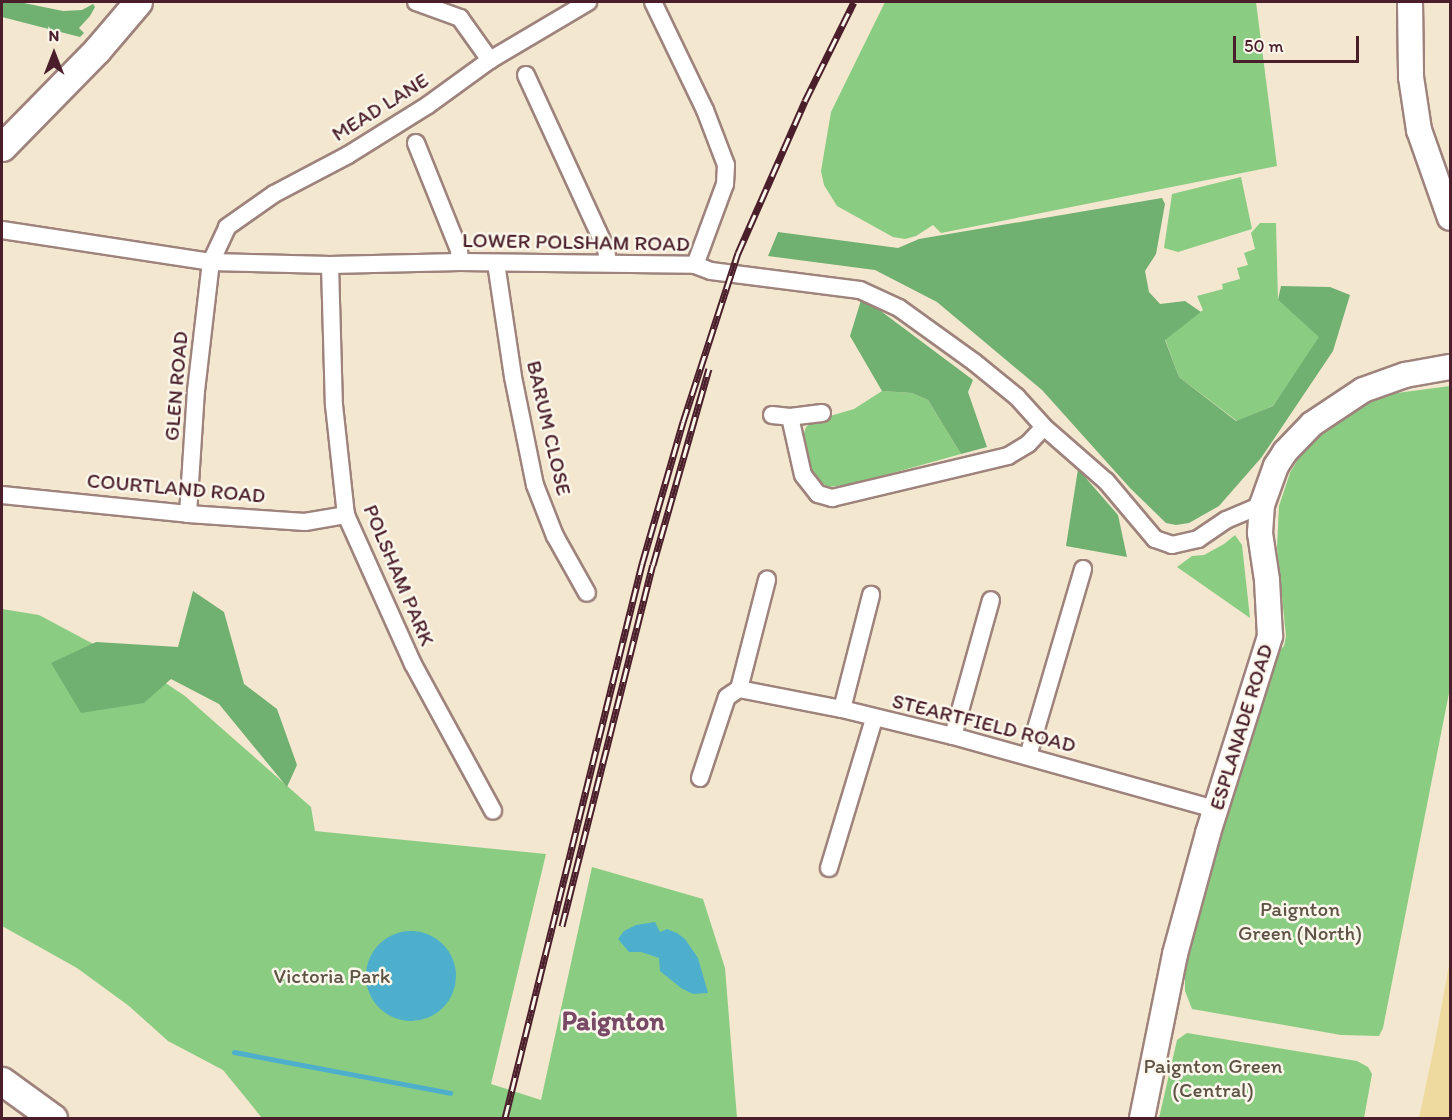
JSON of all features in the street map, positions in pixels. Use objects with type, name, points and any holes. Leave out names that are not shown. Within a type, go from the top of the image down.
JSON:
[{"type":"main road","points":[[2,147],[97,50],[138,2]]},
{"type":"main road","points":[[1410,2],[1411,77],[1419,129],[1450,218]]},
{"type":"main road","name":"ESPLANADE ROAD","points":[[1142,1119],[1175,954],[1215,809],[1270,636],[1267,580],[1260,533],[1262,505],[1276,466],[1285,452],[1312,424],[1341,403],[1378,383],[1405,375],[1450,367]]},
{"type":"main road","points":[[2,1081],[53,1119]]},
{"type":"street","points":[[416,2],[460,18],[490,60]]},
{"type":"street","name":"MEAD LANE","points":[[211,262],[227,227],[274,194],[348,155],[428,105],[490,60],[588,2]]},
{"type":"street","points":[[653,2],[705,110],[726,165],[725,184],[703,268]]},
{"type":"street","points":[[526,75],[606,249],[608,263]]},
{"type":"street","points":[[416,143],[459,250],[460,262]]},
{"type":"street","name":"LOWER POLSHAM ROAD","points":[[2,230],[211,262],[330,265],[460,262],[608,263],[703,268],[860,291],[899,308],[991,376],[1017,398],[1044,427],[1106,481],[1155,539],[1172,545],[1198,539],[1226,520],[1262,505]]},
{"type":"street","name":"GLEN ROAD","points":[[188,514],[196,391],[211,262]]},
{"type":"street","name":"BARUM CLOSE","points":[[496,263],[513,377],[535,485],[555,536],[587,593]]},
{"type":"street","name":"POLSHAM PARK","points":[[330,265],[334,405],[346,515],[413,664],[493,811]]},
{"type":"street","points":[[772,415],[790,417],[822,413]]},
{"type":"street","points":[[790,417],[803,475],[818,494],[832,498],[1008,456],[1028,444],[1044,427]]},
{"type":"street","name":"COURTLAND ROAD","points":[[2,495],[188,514],[305,522],[346,515]]},
{"type":"street","points":[[1028,756],[1083,569]]},
{"type":"street","points":[[700,778],[727,697],[739,689],[767,580]]},
{"type":"street","points":[[842,709],[871,595]]},
{"type":"street","points":[[952,736],[991,600]]},
{"type":"street","name":"STEARTFIELD ROAD","points":[[739,689],[842,709],[874,719],[952,736],[1215,809]]},
{"type":"street","points":[[829,868],[874,719]]},
{"type":"green space","points":[[2,2],[19,2],[63,11],[82,10],[93,4],[95,7],[79,28],[84,33],[80,37],[2,17]]},
{"type":"green space","points":[[885,2],[1256,2],[1277,166],[941,233],[933,225],[916,236],[905,239],[893,237],[837,206],[824,185],[821,171],[831,112]]},
{"type":"green space","points":[[1241,177],[1252,229],[1178,252],[1164,248],[1172,194]]},
{"type":"green space","points":[[1162,198],[1165,204],[1156,254],[1145,271],[1149,292],[1160,304],[1185,301],[1201,312],[1165,340],[1179,377],[1236,421],[1273,406],[1319,337],[1278,300],[1281,286],[1330,287],[1350,295],[1333,351],[1261,458],[1219,506],[1189,523],[1176,525],[1166,523],[1130,488],[1042,390],[937,302],[875,270],[768,256],[778,232],[898,248],[919,239]]},
{"type":"green space","points":[[1260,223],[1276,223],[1278,300],[1320,337],[1273,406],[1237,421],[1179,377],[1165,339],[1203,310],[1197,296],[1223,289],[1222,284],[1240,279],[1237,268],[1248,265],[1244,253],[1255,249],[1251,233]]},
{"type":"green space","points":[[862,297],[973,380],[968,392],[987,447],[961,454],[928,400],[912,393],[882,391],[850,336]]},
{"type":"green space","name":"Paignton Green (North)","points":[[1450,386],[1450,688],[1383,1028],[1379,1036],[1341,1035],[1192,1009],[1185,991],[1185,965],[1191,938],[1220,825],[1275,655],[1284,646],[1286,636],[1277,548],[1279,506],[1290,473],[1301,454],[1317,438],[1339,419],[1364,404],[1397,393]]},
{"type":"green space","points":[[882,391],[912,393],[928,400],[961,454],[853,484],[828,487],[810,473],[802,439],[806,427],[813,421],[854,409]]},
{"type":"green space","points":[[1078,469],[1118,515],[1127,557],[1066,546]]},
{"type":"green space","points":[[1235,535],[1242,545],[1250,618],[1177,567],[1192,556],[1204,555],[1224,544]]},
{"type":"green space","points":[[193,591],[224,612],[244,684],[277,709],[297,765],[287,787],[219,704],[171,679],[144,703],[81,713],[51,663],[96,642],[178,647]]},
{"type":"green space","name":"Victoria Park","points":[[2,609],[39,615],[161,680],[185,696],[311,807],[315,831],[546,854],[491,1084],[541,1100],[592,867],[703,899],[725,968],[737,1118],[262,1118],[223,1070],[168,1041],[129,1006],[77,968],[2,926]]},
{"type":"green space","name":"Paignton Green (Central)","points":[[1187,1033],[1357,1061],[1368,1067],[1372,1074],[1364,1118],[1159,1118],[1177,1040]]},
{"type":"sand","points":[[1450,960],[1450,1118],[1419,1118],[1434,1047]]},
{"type":"water","points":[[655,922],[660,932],[667,929],[685,939],[698,958],[708,993],[693,994],[681,988],[660,971],[659,958],[641,952],[629,952],[618,939],[624,931],[636,925]]},
{"type":"water","points":[[411,931],[428,934],[443,944],[453,959],[456,976],[453,993],[443,1008],[428,1018],[411,1021],[394,1018],[379,1008],[369,993],[366,976],[369,959],[379,944],[394,934]]},
{"type":"waterway","points":[[234,1052],[450,1093]]},
{"type":"railway","points":[[505,1118],[642,564],[683,422],[738,253],[805,101],[854,2]]},
{"type":"railway","points":[[562,926],[653,565],[709,369]]},
{"type":"district","name":"Paignton","points":[[613,1021]]}]
